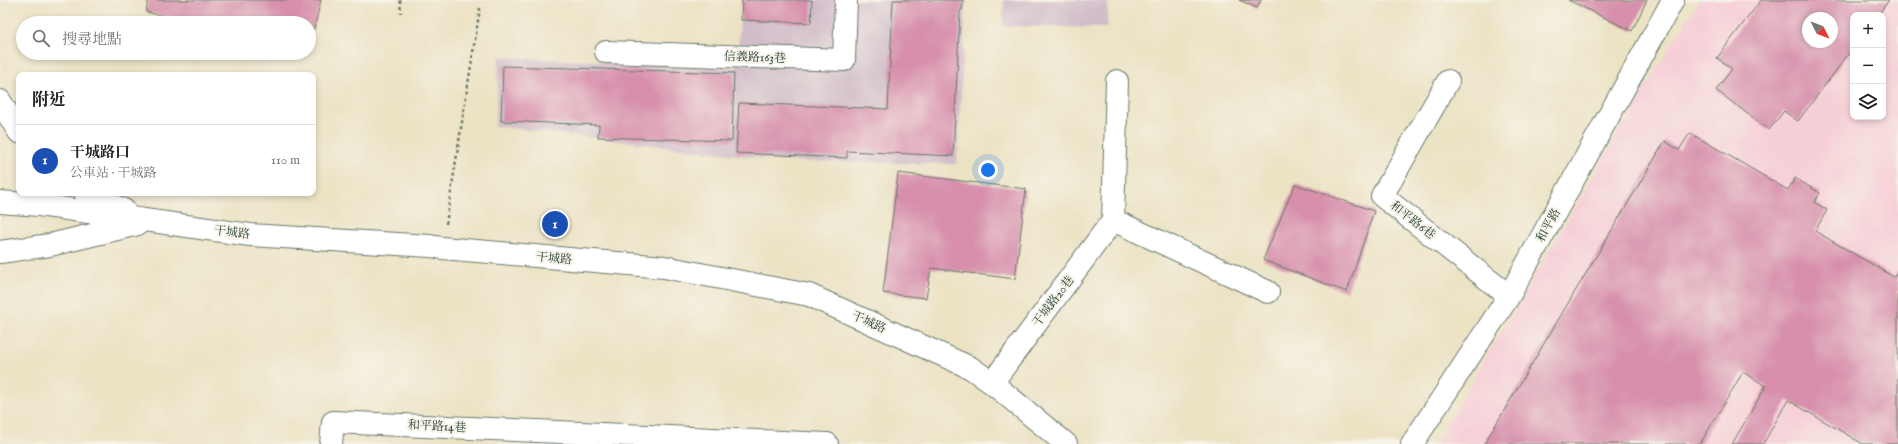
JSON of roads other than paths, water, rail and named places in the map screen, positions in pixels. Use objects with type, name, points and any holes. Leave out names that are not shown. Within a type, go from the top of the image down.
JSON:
[{"type":"street","name":"信義路163巷","points":[[606,52],[844,60],[846,0]]},
{"type":"street","name":"和平路","points":[[1412,444],[1509,296],[1673,0]]},
{"type":"street","points":[[1117,81],[1113,220],[1268,292]]},
{"type":"street","name":"和平路6巷","points":[[1448,81],[1382,196],[1509,296]]},
{"type":"street","points":[[0,101],[16,127]]},
{"type":"street","points":[[92,196],[151,221]]},
{"type":"street","name":"干城路","points":[[0,202],[38,205],[250,235],[430,246],[664,267],[810,295],[971,368],[992,382],[1066,444]]},
{"type":"street","name":"干城路20巷","points":[[992,382],[1113,220]]},
{"type":"street","points":[[0,252],[50,245],[151,221]]},
{"type":"street","name":"和平路14巷","points":[[331,444],[334,422],[827,444]]},
{"type":"place","name":"干城路口","points":[[555,224]]}]
